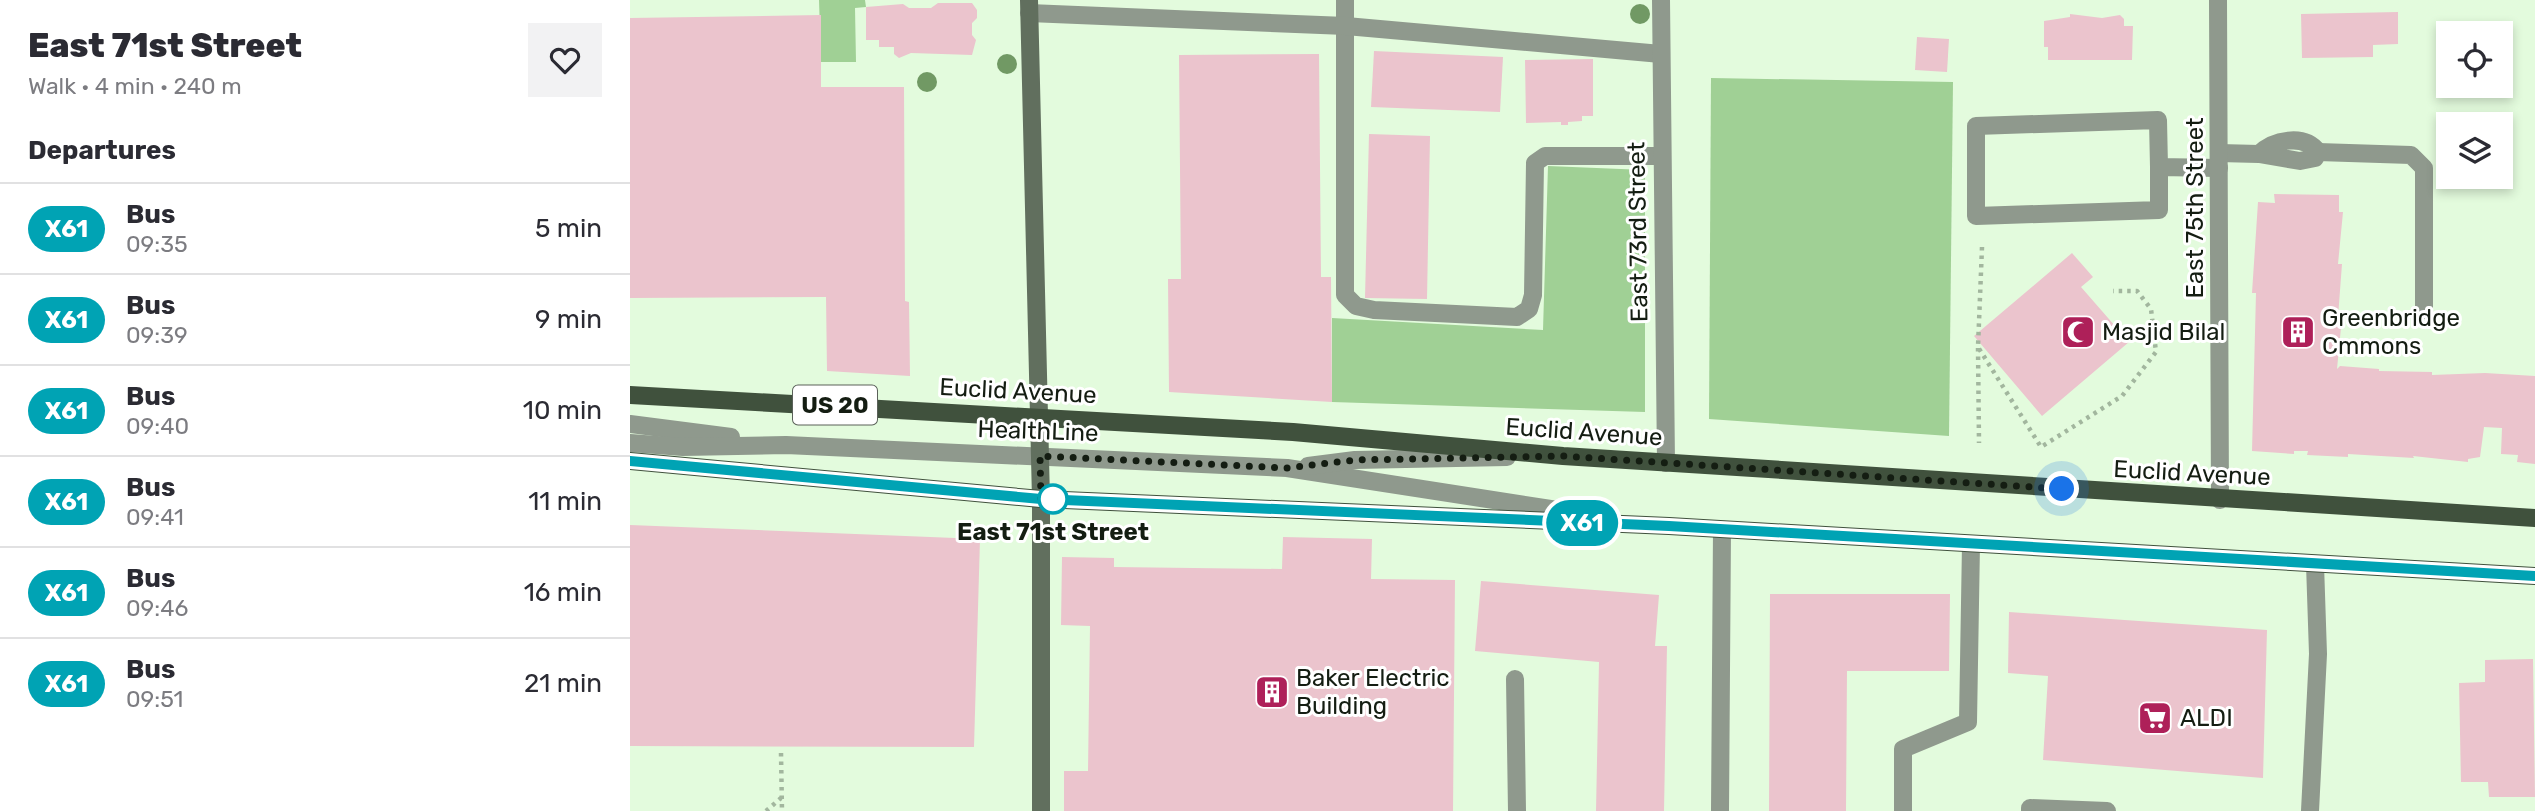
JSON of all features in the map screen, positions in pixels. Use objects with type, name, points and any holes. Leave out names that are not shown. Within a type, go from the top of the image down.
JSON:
[{"type":"main road","name":"Euclid Avenue","points":[[630,395],[1293,432],[1563,456],[2535,518]]},
{"type":"main road","points":[[630,461],[1041,499],[1669,526],[2535,576]]},
{"type":"street","points":[[1345,0],[1345,295],[1356,306],[1411,313],[1517,317],[1529,309],[1533,295],[1535,163],[1545,156],[1661,156]]},
{"type":"street","name":"East 73rd Street","points":[[1661,0],[1666,463]]},
{"type":"street","name":"East 75th Street","points":[[2218,0],[2220,500]]},
{"type":"street","points":[[1041,811],[1041,499],[1028,6],[1346,26],[1661,54]]},
{"type":"street","points":[[2158,120],[2160,167],[2160,210],[1976,216],[1976,126],[2158,120]]},
{"type":"street","points":[[2160,167],[2259,154],[2300,161],[2315,158],[2318,152],[2411,155],[2424,169],[2424,310]]},
{"type":"street","name":"HealthLine","points":[[630,424],[786,445]]},
{"type":"street","name":"HealthLine","points":[[630,443],[684,447],[786,445],[1287,468],[1669,526]]},
{"type":"street","name":"HealthLine","points":[[1287,468],[1355,460],[1563,456]]},
{"type":"street","points":[[1720,811],[1722,530]]},
{"type":"street","points":[[1903,811],[1903,749],[1968,722],[1971,544]]},
{"type":"street","points":[[2310,811],[2318,654],[2315,564]]},
{"type":"street","points":[[1515,680],[1517,811]]},
{"type":"street","points":[[2030,811],[2030,808],[2107,811]]},
{"type":"path","points":[[1979,443],[1978,347],[1982,247]]},
{"type":"path","points":[[1978,347],[2041,447],[2122,396],[2156,352],[2151,309],[2137,291],[2112,291]]},
{"type":"path","points":[[781,753],[782,811]]},
{"type":"path","points":[[766,811],[782,797]]},
{"type":"green space","points":[[819,0],[865,0],[866,7],[855,8],[856,62],[821,62]]},
{"type":"green space","points":[[1711,78],[1953,82],[1949,436],[1709,419]]},
{"type":"green space","points":[[1548,166],[1645,170],[1645,412],[1332,402],[1332,318],[1543,330]]},
{"type":"building","points":[[938,3],[972,3],[977,10],[977,18],[972,23],[972,35],[976,40],[972,55],[911,53],[899,58],[894,54],[894,47],[879,47],[879,40],[866,40],[866,7],[903,4],[909,8],[931,8]]},
{"type":"building","points":[[2398,12],[2398,44],[2373,45],[2373,57],[2302,58],[2301,14]]},
{"type":"building","points":[[2070,14],[2102,18],[2120,15],[2124,19],[2124,26],[2133,26],[2132,60],[2048,60],[2048,47],[2044,47],[2044,21],[2070,17]]},
{"type":"building","points":[[821,15],[821,87],[904,87],[905,301],[909,302],[910,376],[827,371],[826,297],[630,298],[630,18]]},
{"type":"building","points":[[1917,37],[1949,39],[1947,72],[1915,70]]},
{"type":"building","points":[[1374,51],[1503,57],[1500,112],[1371,107]]},
{"type":"building","points":[[1319,54],[1321,277],[1331,277],[1332,402],[1169,392],[1168,279],[1181,279],[1179,55]]},
{"type":"building","points":[[1593,59],[1593,116],[1582,116],[1582,121],[1568,122],[1568,125],[1561,125],[1561,122],[1526,123],[1525,60]]},
{"type":"building","points":[[1369,134],[1430,136],[1427,299],[1365,298]]},
{"type":"building","name":"Greenbridge Cmmons","points":[[2274,194],[2339,195],[2339,212],[2343,212],[2338,264],[2342,264],[2338,317],[2342,317],[2337,369],[2340,366],[2379,371],[2432,372],[2432,375],[2485,373],[2535,376],[2535,464],[2517,462],[2518,455],[2501,454],[2502,428],[2484,427],[2480,457],[2468,459],[2468,462],[2413,456],[2414,458],[2348,454],[2348,457],[2307,455],[2308,451],[2294,451],[2294,454],[2252,451],[2256,293],[2252,293],[2258,202],[2275,203]]},
{"type":"building","points":[[2072,253],[2093,277],[2081,287],[2129,342],[2042,416],[1974,336]]},
{"type":"building","points":[[630,525],[980,539],[974,747],[630,746]]},
{"type":"building","name":"Baker Electric Building","points":[[1283,537],[1372,539],[1371,579],[1455,580],[1453,811],[1064,811],[1064,771],[1088,771],[1090,626],[1061,625],[1062,557],[1114,558],[1114,567],[1282,569]]},
{"type":"building","points":[[1481,581],[1659,595],[1655,646],[1667,646],[1664,811],[1596,811],[1599,662],[1475,651]]},
{"type":"building","points":[[1770,594],[1950,594],[1949,671],[1847,671],[1846,811],[1769,811]]},
{"type":"building","name":"ALDI","points":[[2009,612],[2267,630],[2263,778],[2043,760],[2048,676],[2008,673]]},
{"type":"building","points":[[2533,659],[2535,797],[2489,797],[2488,782],[2461,782],[2459,683],[2485,682],[2485,660]]},
{"type":"bus line","name":"X61","points":[[630,461],[1041,499],[1669,526],[2535,576]]},
{"type":"place","name":"Masjid Bilal","points":[[2078,332]]},
{"type":"place","name":"Greenbridge Cmmons","points":[[2298,332]]},
{"type":"place","name":"East 71st Street","points":[[1053,499]]},
{"type":"place","name":"Baker Electric Building","points":[[1272,692]]},
{"type":"place","name":"ALDI","points":[[2155,718]]},
{"type":"route","points":[[1053,499],[1041,499],[1040,456],[1287,468],[1355,460],[1563,456],[2062,489]]}]
